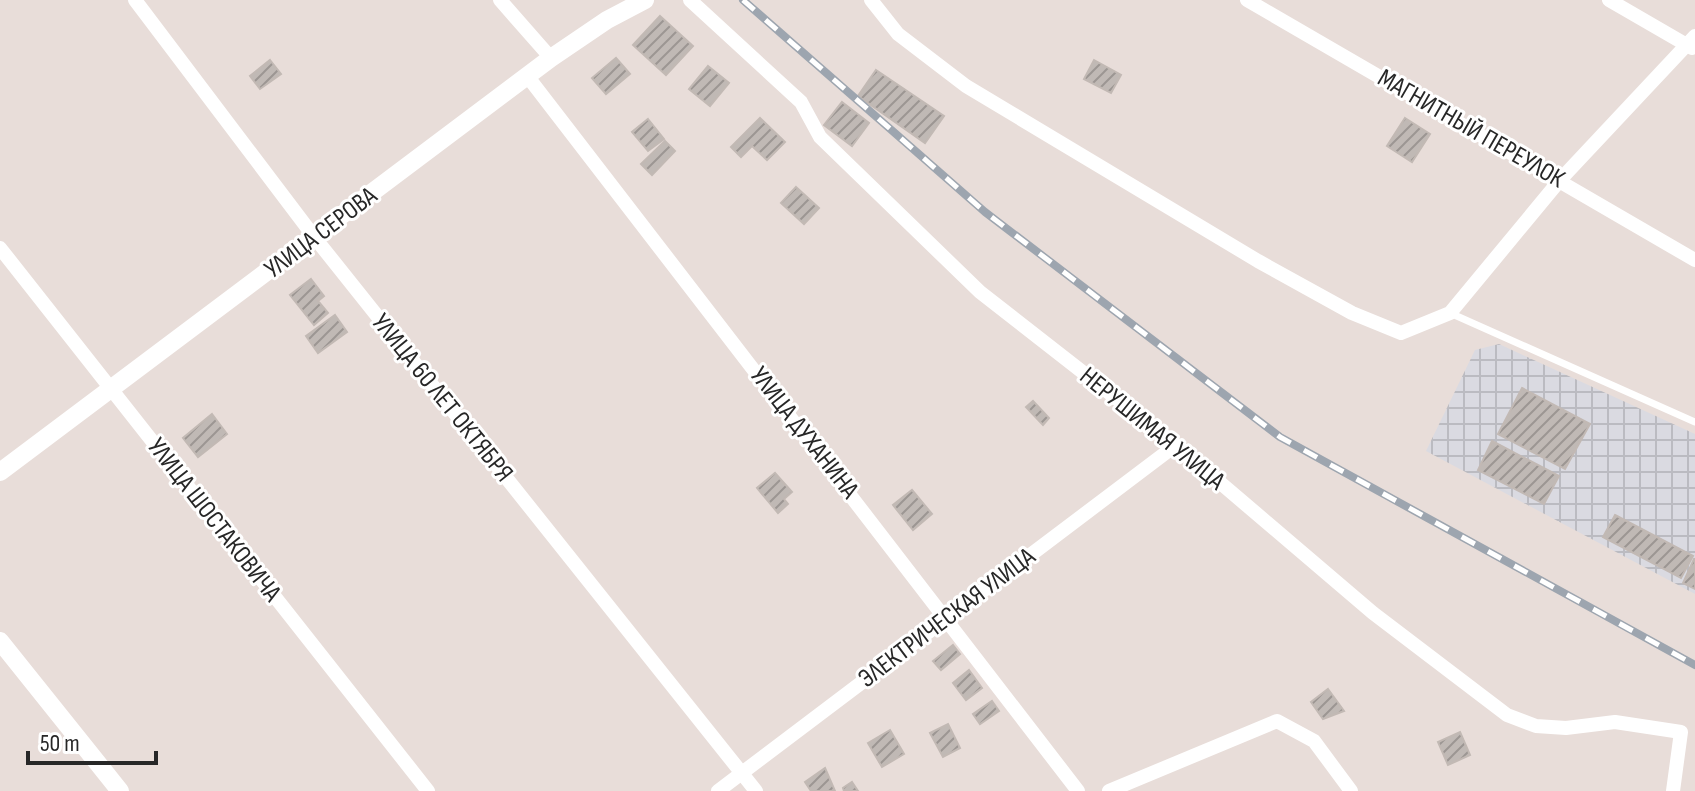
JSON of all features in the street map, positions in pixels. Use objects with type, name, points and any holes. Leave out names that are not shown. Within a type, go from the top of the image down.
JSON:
[{"type":"street","name":"УЛИЦА 60 ЛЕТ ОКТЯБРЯ","points":[[135,0],[315,238],[756,791]]},
{"type":"street","points":[[500,0],[551,58]]},
{"type":"street","name":"УЛИЦА СЕРОВА","points":[[0,472],[551,58],[607,20],[645,0]]},
{"type":"street","name":"НЕРУШИМАЯ УЛИЦА","points":[[690,0],[801,102],[820,137],[980,292],[1176,445],[1373,613],[1507,715],[1536,726],[1566,728],[1615,722],[1681,732],[1673,791]]},
{"type":"street","points":[[871,0],[898,34],[966,86],[1258,261],[1352,313],[1401,333],[1450,313],[1560,180],[1692,44],[1609,0]]},
{"type":"street","name":"МАГНИТНЫЙ ПЕРЕУЛОК","points":[[1247,0],[1695,260]]},
{"type":"street","name":"УЛИЦА ДУХАНИНА","points":[[528,77],[948,618],[1078,791]]},
{"type":"street","name":"УЛИЦА ШОСТАКОВИЧА","points":[[0,248],[428,791]]},
{"type":"street","name":"ЭЛЕКТРИЧЕСКАЯ УЛИЦА","points":[[718,791],[1176,445]]},
{"type":"street","points":[[0,641],[120,791]]},
{"type":"street","points":[[1109,791],[1277,721],[1314,741],[1351,791]]},
{"type":"lane","points":[[1450,313],[1695,422]]},
{"type":"shaded area","points":[[1499,344],[1695,434],[1695,594],[1426,451],[1475,350]]},
{"type":"building","points":[[660,16],[693,46],[666,75],[633,45]]},
{"type":"building","points":[[616,58],[630,74],[606,94],[592,78]]},
{"type":"building","points":[[270,60],[281,74],[260,89],[250,76]]},
{"type":"building","points":[[1094,60],[1121,75],[1111,93],[1084,79]]},
{"type":"building","points":[[708,66],[729,83],[710,106],[689,89]]},
{"type":"building","points":[[876,70],[944,116],[925,143],[858,96]]},
{"type":"building","points":[[842,102],[869,123],[852,146],[824,125]]},
{"type":"building","points":[[760,118],[785,142],[767,160],[752,146],[741,157],[731,147]]},
{"type":"building","points":[[1405,118],[1430,134],[1412,162],[1387,146]]},
{"type":"building","points":[[648,119],[664,139],[648,151],[632,132]]},
{"type":"building","points":[[665,141],[675,151],[652,175],[641,164]]},
{"type":"building","points":[[796,187],[819,208],[804,224],[781,203]]},
{"type":"building","points":[[311,279],[324,296],[318,301],[328,313],[314,325],[290,295]]},
{"type":"building","points":[[335,315],[347,332],[318,353],[306,336]]},
{"type":"building","points":[[1522,388],[1590,424],[1565,469],[1498,434]]},
{"type":"building","points":[[1033,401],[1049,418],[1043,425],[1026,407]]},
{"type":"building","points":[[212,414],[227,434],[198,457],[183,438]]},
{"type":"building","points":[[1492,441],[1559,476],[1544,504],[1478,470]]},
{"type":"building","points":[[775,473],[792,492],[784,499],[788,504],[778,513],[757,488]]},
{"type":"building","points":[[912,490],[932,514],[913,530],[893,505]]},
{"type":"building","points":[[1615,515],[1693,556],[1681,578],[1603,537]]},
{"type":"building","points":[[1695,559],[1695,589],[1683,583]]},
{"type":"building","points":[[953,645],[960,654],[941,670],[933,661]]},
{"type":"building","points":[[969,670],[982,688],[966,700],[953,683]]},
{"type":"building","points":[[1328,689],[1344,711],[1323,719],[1311,702]]},
{"type":"building","points":[[992,701],[999,711],[980,724],[973,714]]},
{"type":"building","points":[[948,724],[960,748],[943,757],[930,733]]},
{"type":"building","points":[[890,730],[904,754],[882,767],[868,743]]},
{"type":"building","points":[[1460,732],[1470,755],[1448,765],[1438,742]]},
{"type":"building","points":[[825,768],[835,791],[811,791],[805,782]]},
{"type":"building","points":[[852,782],[858,791],[844,791],[843,788]]},
{"type":"railway","points":[[743,0],[985,212],[1280,437],[1695,665]]}]
